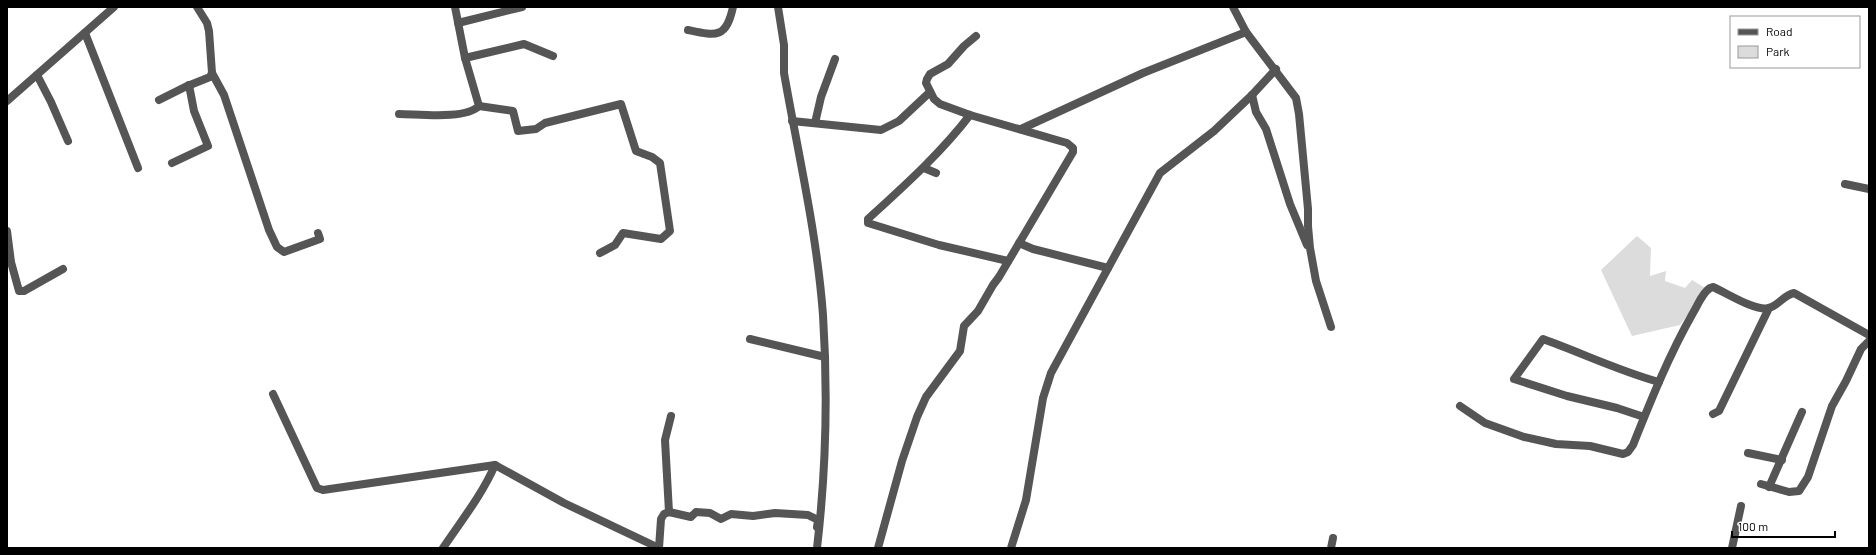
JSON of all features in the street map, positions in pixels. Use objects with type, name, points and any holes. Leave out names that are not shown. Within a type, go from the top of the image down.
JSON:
[{"type":"street","points":[[7,101],[114,7]]},
{"type":"street","points":[[197,7],[207,23],[209,31],[212,73],[224,95],[262,211],[277,247],[284,252],[313,242],[320,239],[318,232]]},
{"type":"street","points":[[455,7],[465,58],[478,106]]},
{"type":"street","points":[[458,23],[522,7]]},
{"type":"street","points":[[688,30],[710,35],[716,34],[727,26],[733,7]]},
{"type":"street","points":[[778,7],[784,45],[784,73],[815,251],[823,314],[826,429],[823,495],[816,548]]},
{"type":"street","points":[[1233,7],[1246,32],[1276,69],[1296,98],[1299,114],[1312,261],[1316,281],[1331,327]]},
{"type":"street","points":[[1021,129],[1143,73],[1246,32]]},
{"type":"street","points":[[85,33],[138,168]]},
{"type":"street","points":[[878,548],[905,454],[917,417],[926,397],[960,351],[964,326],[982,306],[1073,152],[1073,148],[1067,143],[970,115],[940,104],[934,99],[926,83],[930,74],[948,64],[964,46],[976,36]]},
{"type":"street","points":[[465,58],[524,44],[553,56]]},
{"type":"street","points":[[815,123],[821,97],[835,59]]},
{"type":"street","points":[[1011,548],[1026,500],[1043,398],[1051,373],[1160,173],[1214,131],[1252,95],[1276,69]]},
{"type":"street","points":[[160,100],[189,85],[210,77],[212,73]]},
{"type":"street","points":[[37,75],[68,141]]},
{"type":"street","points":[[172,163],[208,146],[194,112],[189,85]]},
{"type":"street","points":[[792,121],[881,130],[899,121],[930,92]]},
{"type":"street","points":[[1252,95],[1256,112],[1266,129],[1290,204],[1312,261]]},
{"type":"street","points":[[478,106],[513,111],[518,131],[536,129],[545,123],[621,104],[636,151],[652,157],[660,163],[670,231],[661,239],[623,233],[615,245],[600,253]]},
{"type":"street","points":[[399,114],[433,116],[473,111],[478,106]]},
{"type":"street","points":[[970,115],[950,141],[924,168],[868,219],[868,223],[939,245],[1008,260]]},
{"type":"street","points":[[924,168],[936,173]]},
{"type":"street","points":[[1845,184],[1869,189]]},
{"type":"street","points":[[7,230],[11,262],[19,291],[24,291],[63,269]]},
{"type":"street","points":[[1019,243],[1032,249],[1108,268]]},
{"type":"street","points":[[1460,406],[1485,423],[1524,437],[1556,444],[1590,446],[1617,454],[1623,454],[1628,452],[1633,445],[1681,334],[1699,302],[1710,288],[1719,290],[1758,309],[1768,308],[1794,293],[1869,335]]},
{"type":"street","points":[[1713,414],[1719,411],[1768,308]]},
{"type":"street","points":[[750,338],[825,357]]},
{"type":"street","points":[[1644,417],[1617,408],[1567,396],[1514,379],[1543,339],[1584,354],[1628,374],[1659,382]]},
{"type":"street","points":[[1761,484],[1789,492],[1799,491],[1808,477],[1832,406],[1861,349],[1869,341]]},
{"type":"street","points":[[273,394],[316,488],[323,490],[495,465],[564,503],[659,548],[661,519],[664,514],[669,512],[691,517],[696,512],[710,513],[721,519],[731,514],[753,516],[775,514],[808,515],[818,521],[816,548]]},
{"type":"street","points":[[1769,487],[1802,412]]},
{"type":"street","points":[[669,512],[665,440],[671,416]]},
{"type":"street","points":[[1748,453],[1782,460]]},
{"type":"street","points":[[443,548],[481,492],[495,465]]},
{"type":"street","points":[[1732,548],[1741,506]]},
{"type":"street","points":[[1331,548],[1333,538]]},
{"type":"green space","points":[[1637,236],[1651,248],[1650,276],[1666,271],[1665,281],[1685,288],[1692,280],[1707,289],[1680,325],[1632,336],[1601,270]]}]
